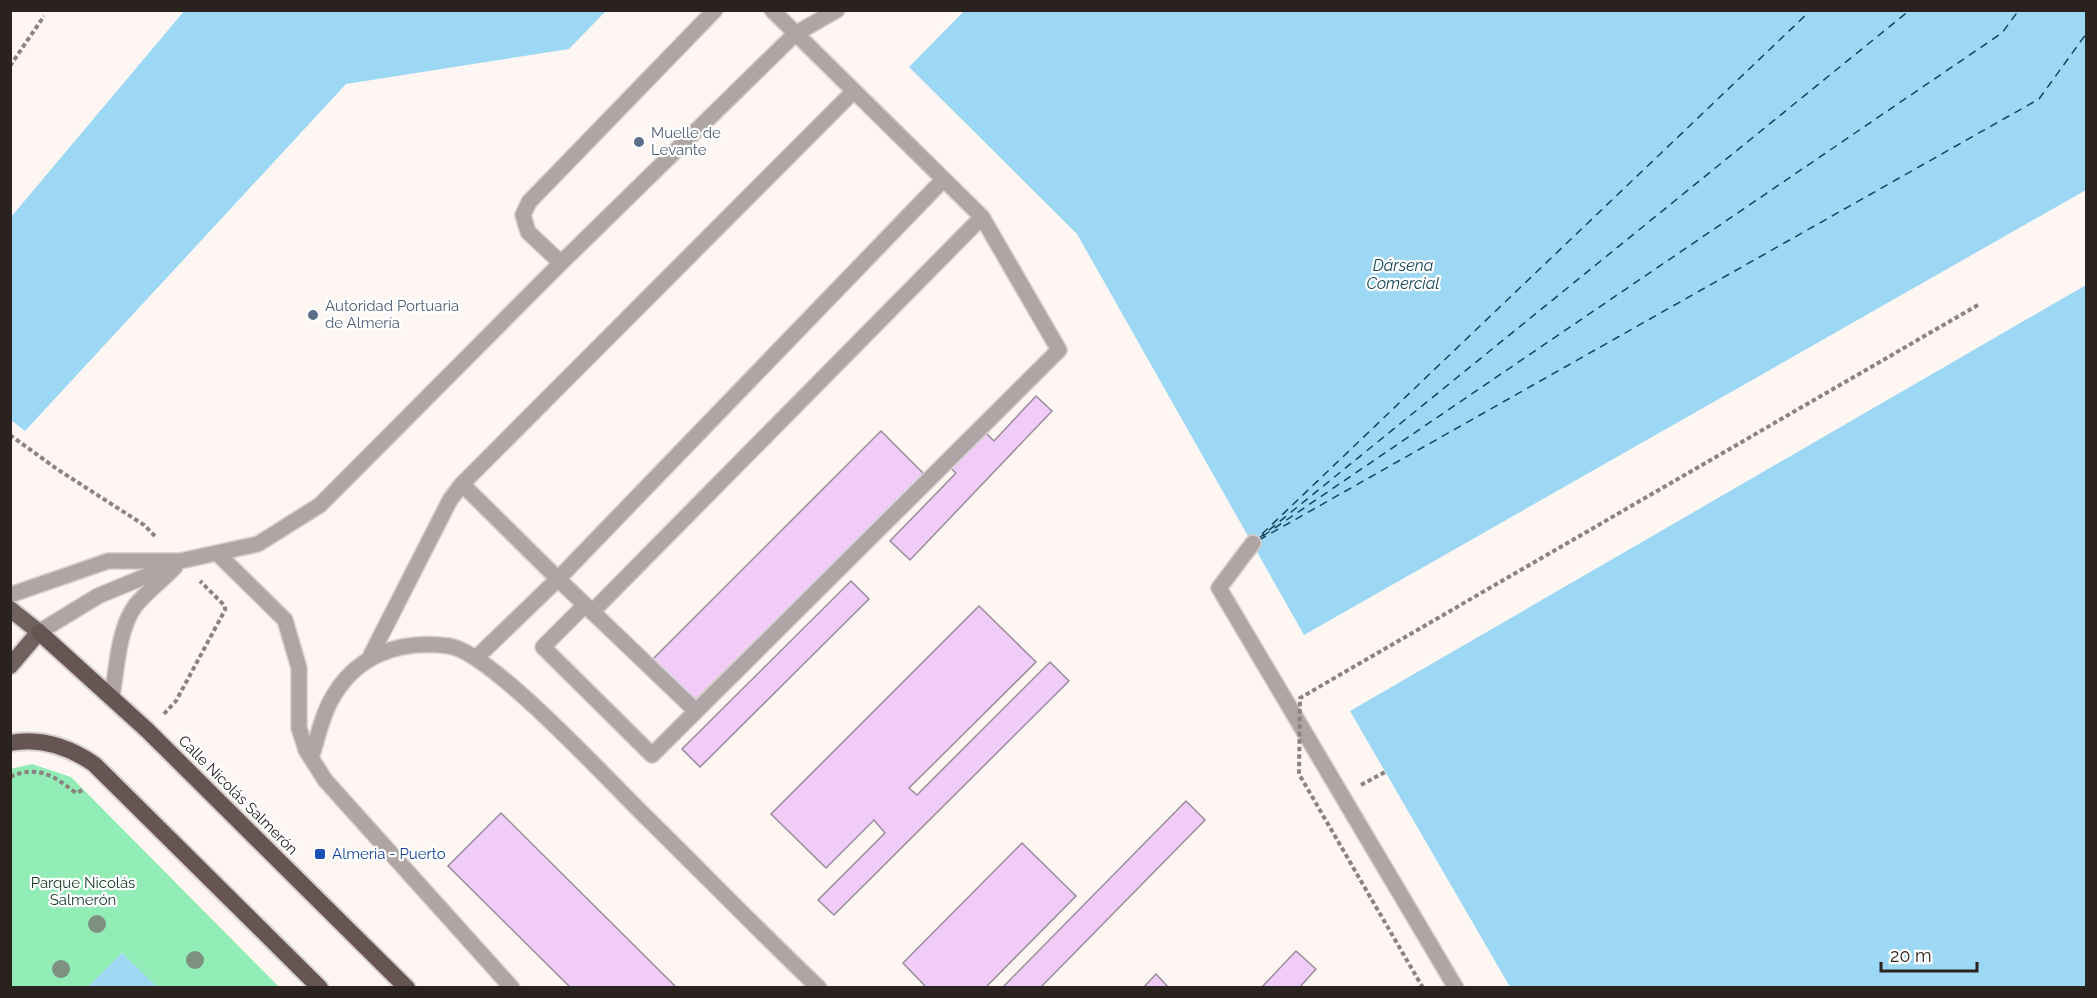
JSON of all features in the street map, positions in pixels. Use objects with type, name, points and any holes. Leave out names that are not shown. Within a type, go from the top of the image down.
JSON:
[{"type":"highway","name":"Calle Nicolás Salmerón","points":[[39,632],[112,696],[406,987]]},
{"type":"highway","points":[[10,743],[37,741],[56,745],[76,752],[94,764],[320,987]]},
{"type":"main road","points":[[10,609],[39,632],[10,666]]},
{"type":"lane","points":[[561,263],[528,232],[523,215],[530,202],[715,10]]},
{"type":"lane","points":[[772,10],[982,217],[1059,350],[651,755],[543,647],[589,609],[982,217]]},
{"type":"lane","points":[[10,595],[108,561],[180,561],[219,555],[258,544],[320,506],[561,263],[795,34],[837,10]]},
{"type":"lane","points":[[311,758],[330,702],[349,674],[371,655],[450,500],[462,484],[853,92]]},
{"type":"lane","points":[[476,658],[558,579],[943,180]]},
{"type":"lane","points":[[462,484],[696,711]]},
{"type":"lane","points":[[1253,543],[1219,588],[1456,987]]},
{"type":"lane","points":[[219,555],[285,620],[299,668],[299,728],[311,758],[325,780],[512,987]]},
{"type":"lane","points":[[39,632],[98,596],[180,561]]},
{"type":"lane","points":[[112,696],[124,631],[131,613],[180,561]]},
{"type":"lane","points":[[371,655],[411,645],[450,646],[476,658],[543,715],[819,987]]},
{"type":"path","points":[[10,66],[44,16]]},
{"type":"path","points":[[1424,987],[1299,774],[1300,698],[1978,305]]},
{"type":"path","points":[[10,435],[57,469],[144,525],[221,601],[225,610],[176,701],[147,730]]},
{"type":"path","points":[[10,777],[25,772],[40,773],[60,779],[76,793],[83,792]]},
{"type":"green space","name":"Parque Nicolás Salmerón","points":[[32,764],[71,777],[279,987],[157,987],[122,953],[88,987],[11,987],[10,769]]},
{"type":"water","points":[[185,10],[606,11],[569,49],[346,84],[25,431],[11,420],[11,217]]},
{"type":"water","name":"Dársena Comercial","points":[[965,10],[2086,11],[2086,190],[1304,635],[1077,234],[909,67]]},
{"type":"water","points":[[2086,285],[2086,987],[1510,987],[1350,711]]},
{"type":"water","points":[[122,953],[157,987],[88,987]]},
{"type":"building","points":[[1036,396],[1052,411],[910,560],[890,541],[956,473],[947,465],[982,429],[994,441]]},
{"type":"building","points":[[881,431],[933,483],[698,720],[644,668]]},
{"type":"building","points":[[851,581],[869,599],[700,767],[682,749]]},
{"type":"building","points":[[979,606],[1036,662],[909,788],[917,795],[1050,662],[1069,681],[834,915],[818,900],[885,833],[874,820],[826,868],[771,814]]},
{"type":"building","points":[[1186,801],[1205,820],[1040,988],[1002,988]]},
{"type":"building","points":[[501,813],[677,988],[571,988],[448,866]]},
{"type":"building","points":[[1022,843],[1076,896],[985,988],[927,988],[903,963]]},
{"type":"building","points":[[1296,951],[1316,969],[1299,988],[1261,988]]},
{"type":"building","points":[[1156,974],[1169,988],[1143,988]]},
{"type":"ferry route","points":[[1262,534],[1811,10]]},
{"type":"ferry route","points":[[1258,539],[1910,10]]},
{"type":"ferry route","points":[[1263,536],[2002,33],[2019,10]]},
{"type":"ferry route","points":[[1259,540],[2039,99],[2086,34]]},
{"type":"place","name":"Muelle de Levante","points":[[639,142]]},
{"type":"place","name":"Autoridad Portuaria de Almería","points":[[313,315]]},
{"type":"place","name":"Almeria - Puerto","points":[[320,854]]}]
